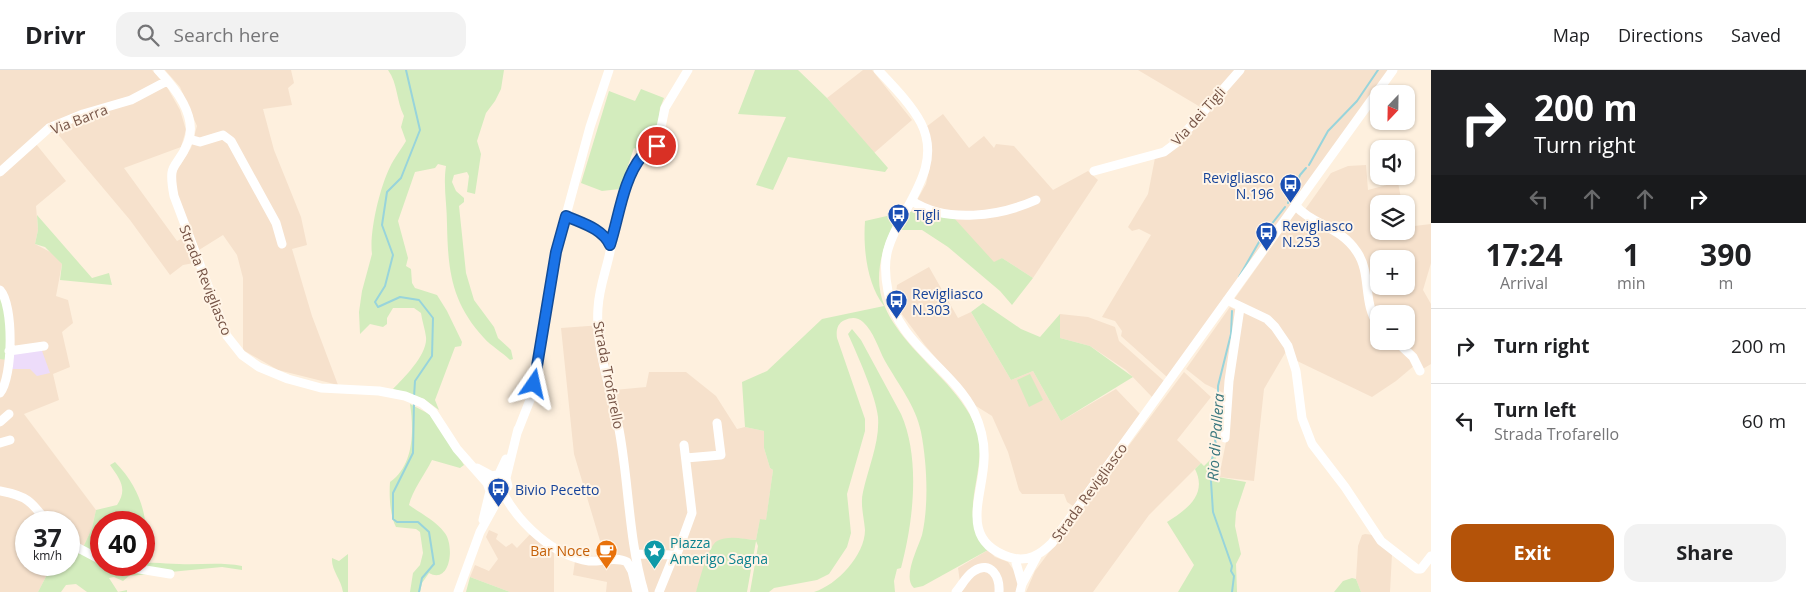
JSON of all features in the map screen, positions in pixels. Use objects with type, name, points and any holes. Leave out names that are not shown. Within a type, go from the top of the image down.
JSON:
[{"type":"street","points":[[158,70],[178,93],[188,114],[191,132],[189,139],[200,142],[223,135],[230,141],[276,223],[282,244]]},
{"type":"street","points":[[458,592],[480,532],[495,480],[530,400],[556,252],[590,127],[609,70]]},
{"type":"street","name":"Strada Trofarello","points":[[636,554],[620,435],[598,322],[599,296],[624,194],[636,164],[642,156],[651,156],[657,146],[665,108],[688,70]]},
{"type":"street","points":[[878,70],[921,124],[926,145],[926,164],[920,186],[888,247],[886,268],[888,292],[893,313],[909,335],[959,391],[973,411],[984,444],[984,459],[975,514],[980,533],[990,547],[1015,559],[1037,556]]},
{"type":"street","name":"Via dei Tigli","points":[[1094,172],[1164,152],[1176,143],[1240,70]]},
{"type":"street","name":"Strada Revigliasco","points":[[1021,588],[1037,556],[1052,542],[1093,488],[1393,70]]},
{"type":"street","name":"Via Barra","points":[[0,172],[49,128],[83,114],[131,100],[167,81]]},
{"type":"street","name":"Strada Revigliasco","points":[[189,139],[170,174],[174,196],[227,336],[242,355],[259,367],[288,379],[321,388],[379,391],[406,396],[422,403],[433,412],[457,449],[470,464],[495,480],[502,494]]},
{"type":"street","points":[[912,201],[933,211],[952,214],[1010,210],[1036,200]]},
{"type":"street","points":[[1295,205],[1336,230],[1358,253],[1364,266],[1370,308]]},
{"type":"street","points":[[566,216],[594,228],[608,240],[610,245]]},
{"type":"street","points":[[0,290],[7,304],[9,351],[6,382],[0,393]]},
{"type":"street","points":[[1227,300],[1240,308],[1267,319],[1288,346],[1296,371],[1302,418],[1312,444],[1381,541],[1417,569],[1421,570],[1431,556]]},
{"type":"street","points":[[1225,438],[1229,381],[1240,308]]},
{"type":"street","points":[[9,351],[44,346]]},
{"type":"street","points":[[1406,350],[1413,357],[1420,371]]},
{"type":"street","points":[[0,422],[8,414]]},
{"type":"street","points":[[686,458],[721,455],[717,423]]},
{"type":"street","points":[[0,443],[10,440]]},
{"type":"street","points":[[659,592],[674,555],[677,554],[692,513],[684,445]]},
{"type":"street","points":[[480,532],[508,486],[495,480]]},
{"type":"street","points":[[0,492],[18,494],[28,500],[38,511]]},
{"type":"street","points":[[502,494],[532,530],[561,551],[589,561],[620,560],[627,562],[632,571],[637,592]]},
{"type":"street","points":[[644,592],[636,554],[674,555]]},
{"type":"street","points":[[1015,559],[1021,588]]},
{"type":"street","points":[[956,592],[967,577],[975,570],[982,568],[990,569],[996,573],[999,592]]},
{"type":"street","points":[[155,572],[170,574]]},
{"type":"shaded area","points":[[0,70],[152,70],[167,87],[180,110],[186,130],[181,147],[124,168],[177,241],[185,237],[194,263],[183,265],[170,275],[130,220],[56,132],[48,133],[36,144],[66,181],[36,206],[38,230],[35,244],[54,254],[62,264],[56,296],[68,300],[73,323],[62,332],[70,367],[53,374],[59,400],[24,414],[96,510],[90,511],[90,532],[80,554],[80,511],[15,511],[15,576],[46,576],[38,592],[0,592]]},
{"type":"shaded area","points":[[165,70],[291,70],[294,83],[288,88],[292,105],[263,109],[274,150],[301,217],[307,245],[292,249],[312,316],[338,385],[278,370],[243,350],[243,278],[237,255],[223,235],[199,250],[179,199],[173,177],[191,148],[197,126],[180,87]]},
{"type":"shaded area","points":[[863,70],[872,70],[912,120],[874,153],[827,98]]},
{"type":"shaded area","points":[[1138,70],[1238,70],[1202,108]]},
{"type":"shaded area","points":[[1245,70],[1389,70],[1378,85],[1370,85],[1370,96],[1167,377],[1121,336],[1122,331],[1115,321],[1102,317],[1151,235],[1139,229],[1132,231],[1128,227],[1148,194],[1155,158]]},
{"type":"shaded area","points":[[943,114],[969,148],[984,136],[994,148],[996,144],[1014,146],[1053,190],[1088,171],[1098,180],[1033,278],[1002,258],[994,263],[916,202],[926,184],[930,166],[926,127]]},
{"type":"shaded area","points":[[1366,165],[1368,190],[1387,185],[1399,185],[1400,195],[1370,195],[1370,240],[1415,240],[1415,226],[1431,224],[1431,263],[1423,290],[1431,304],[1431,364],[1421,370],[1405,350],[1415,350],[1415,305],[1374,305],[1371,295],[1415,295],[1415,250],[1370,250],[1370,290],[1361,256],[1304,211],[1331,173],[1348,166]]},
{"type":"shaded area","points":[[1297,211],[1340,238],[1359,259],[1372,305],[1370,305],[1370,350],[1401,350],[1415,365],[1372,397],[1295,360],[1275,324],[1235,301],[1235,298]]},
{"type":"shaded area","points":[[929,267],[958,318],[971,312],[1011,380],[1033,371],[1061,421],[1116,389],[1140,414],[1073,506],[1067,502],[1064,494],[1022,494],[1019,490],[1008,452],[992,416],[976,406],[924,344],[898,309],[895,302],[897,285]]},
{"type":"shaded area","points":[[1230,307],[1238,311],[1226,394],[1205,384],[1186,369]]},
{"type":"shaded area","points":[[1242,312],[1262,318],[1288,348],[1264,389],[1254,481],[1219,477],[1227,437],[1231,387]]},
{"type":"shaded area","points":[[1060,314],[1088,317],[1115,327],[1119,341],[1164,381],[1152,397],[1126,370],[1090,346],[1060,338]]},
{"type":"shaded area","points":[[602,325],[614,390],[646,387],[649,372],[686,372],[716,396],[737,429],[745,427],[764,431],[764,448],[770,468],[773,470],[766,521],[760,520],[756,540],[735,538],[711,548],[696,592],[606,592],[607,582],[573,575],[576,554],[594,556],[604,554],[574,454],[561,328]]},
{"type":"shaded area","points":[[41,348],[50,373],[37,376],[30,369],[10,369],[12,354]]},
{"type":"shaded area","points":[[1184,372],[1211,397],[1177,440],[1201,463],[1149,515],[1093,592],[1026,592],[1035,571]]},
{"type":"shaded area","points":[[535,529],[554,549],[554,592],[510,592],[470,577],[475,565],[489,571],[498,559],[486,537],[489,530],[498,534],[496,539],[506,547],[512,543],[517,548]]},
{"type":"shaded area","points":[[1362,535],[1374,535],[1392,554],[1390,592],[1361,592],[1356,579],[1358,546]]},
{"type":"shaded area","points":[[988,550],[995,557],[1008,562],[1015,572],[1018,582],[1016,592],[952,592],[960,582],[958,568]]},
{"type":"green space","points":[[388,70],[504,70],[501,89],[486,113],[477,141],[481,154],[475,194],[467,192],[469,176],[467,172],[454,175],[452,182],[456,191],[464,198],[464,202],[459,206],[466,273],[474,300],[494,327],[498,338],[511,350],[513,359],[510,360],[484,338],[473,325],[458,298],[450,271],[445,188],[446,166],[438,164],[435,168],[415,172],[398,221],[408,258],[406,266],[411,269],[412,283],[415,288],[437,295],[462,342],[461,346],[455,347],[435,400],[439,410],[424,399],[393,389],[414,365],[426,344],[421,313],[414,308],[393,308],[387,318],[387,324],[383,327],[370,324],[360,334],[359,312],[362,291],[372,254],[372,234],[376,210],[386,176],[393,160],[406,141],[401,127],[404,116],[394,81]]},
{"type":"green space","points":[[755,70],[798,70],[827,98],[888,168],[885,172],[788,157],[773,190],[756,185],[786,117],[738,114]]},
{"type":"green space","points":[[641,89],[664,98],[660,108],[657,135],[650,153],[634,148],[620,189],[602,191],[581,183],[609,91],[635,101]]},
{"type":"green space","points":[[918,209],[954,218],[994,262],[1002,258],[1033,278],[1012,305],[1000,291],[948,247],[922,230],[901,230],[910,212]]},
{"type":"green space","points":[[900,213],[889,235],[881,258],[879,283],[881,295],[890,317],[897,327],[957,395],[973,421],[978,435],[980,450],[974,495],[974,524],[978,537],[988,550],[923,586],[914,588],[911,583],[910,570],[922,535],[926,511],[925,457],[919,422],[870,330],[861,320],[852,318],[840,323],[837,330],[837,338],[865,419],[865,431],[847,494],[851,533],[847,547],[829,574],[817,580],[774,588],[769,592],[750,592],[758,546],[756,541],[747,592],[696,592],[704,565],[714,544],[726,538],[756,540],[760,519],[766,520],[773,470],[770,468],[764,448],[764,431],[745,427],[742,382],[767,371],[822,319],[884,306],[878,297],[867,266],[865,221]]},
{"type":"green space","points":[[37,215],[92,278],[109,273],[112,285],[60,280],[62,264],[45,247],[35,244],[38,230]]},
{"type":"green space","points":[[0,296],[6,306],[7,360],[0,359]]},
{"type":"green space","points":[[983,303],[1021,329],[1040,337],[1060,314],[1060,338],[1090,346],[1133,377],[1061,421],[1033,371],[1011,380],[971,312]]},
{"type":"green space","points":[[852,329],[861,340],[901,414],[911,451],[913,471],[912,511],[901,568],[897,569],[894,581],[895,592],[814,592],[832,583],[848,568],[855,559],[864,540],[862,497],[877,436],[878,417],[870,387],[848,334]]},
{"type":"green space","points":[[1030,374],[1043,400],[1029,407],[1017,380]]},
{"type":"green space","points":[[410,404],[431,415],[464,465],[460,468],[432,460],[416,488],[409,505],[441,528],[449,545],[449,562],[446,568],[442,573],[436,575],[429,573],[422,583],[420,592],[410,592],[413,573],[420,565],[423,553],[420,532],[416,529],[396,527],[392,517],[390,499],[390,482],[398,475],[408,457],[412,436]]},
{"type":"green space","points":[[1217,453],[1212,476],[1246,482],[1236,512],[1235,526],[1241,554],[1236,564],[1237,592],[1178,592],[1194,565],[1167,522],[1188,507],[1193,501],[1199,487],[1195,469],[1201,463],[1204,466]]},
{"type":"green space","points":[[115,462],[133,485],[143,511],[96,511],[117,505],[122,489],[117,475],[110,465]]},
{"type":"green space","points":[[90,532],[90,576],[129,576],[123,581],[114,577],[109,578],[118,592],[87,592],[76,584],[66,585],[61,592],[38,592],[46,576],[80,576],[80,554]]},
{"type":"green space","points":[[348,554],[348,592],[343,592],[333,567],[332,558],[339,561]]},
{"type":"green space","points":[[155,563],[226,564],[242,566],[242,570],[222,567],[155,573]]},
{"type":"green space","points":[[470,577],[510,592],[466,592]]},
{"type":"green space","points":[[1352,578],[1356,579],[1361,592],[1334,592],[1343,581]]},
{"type":"waterway","points":[[406,70],[420,130],[401,178],[387,192],[382,225],[393,255],[385,286],[375,302],[378,307],[400,297],[419,300],[433,318],[432,356],[415,381],[414,397]]},
{"type":"waterway","name":"Rio di Pallera","points":[[1309,165],[1328,131],[1357,101],[1378,70]]},
{"type":"waterway","name":"Rio di Pallera","points":[[1288,203],[1300,175],[1306,168]]},
{"type":"waterway","name":"Rio di Pallera","points":[[1267,230],[1285,207]]},
{"type":"waterway","name":"Rio di Pallera","points":[[1239,277],[1263,235]]},
{"type":"waterway","name":"Rio di Pallera","points":[[1232,311],[1231,334],[1218,386],[1218,415],[1214,434],[1216,445],[1210,466],[1213,512],[1232,566],[1231,571],[1234,576],[1232,592]]},
{"type":"waterway","points":[[414,402],[413,453],[393,493],[393,519],[397,522],[418,522],[429,532],[434,564],[422,578],[419,592]]},
{"type":"place","name":"Revigliasco N.196","points":[[1290,204]]},
{"type":"place","name":"Tigli","points":[[898,233]]},
{"type":"place","name":"Revigliasco N.253","points":[[1266,252]]},
{"type":"place","name":"Revigliasco N.303","points":[[896,320]]},
{"type":"place","name":"Bivio Pecetto","points":[[499,508]]},
{"type":"place","name":"Bar Noce","points":[[606,569]]},
{"type":"place","name":"Piazza Amerigo Sagna","points":[[654,569]]},
{"type":"route","points":[[534,384],[556,252],[566,216],[594,228],[608,240],[610,245],[624,194],[636,164],[642,156],[651,156],[657,146]]}]
